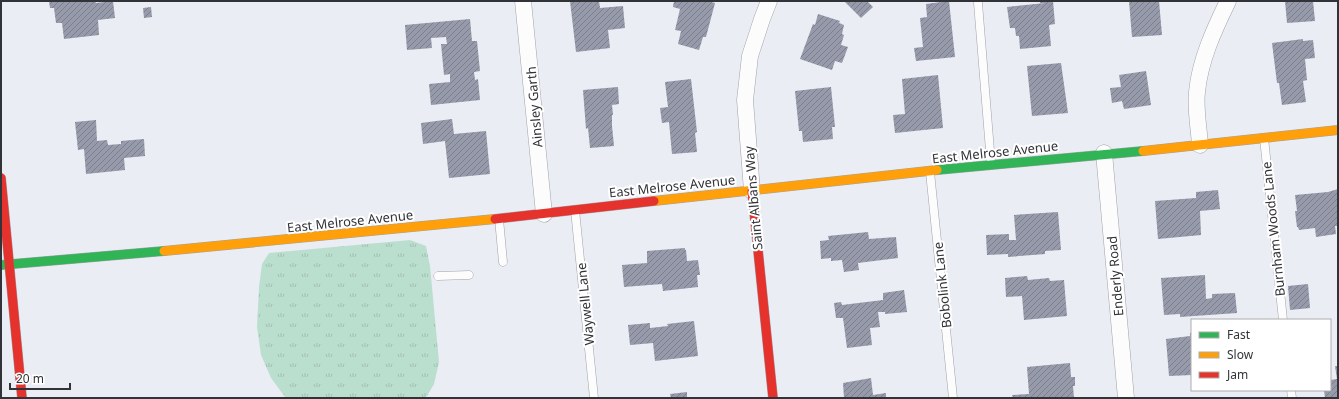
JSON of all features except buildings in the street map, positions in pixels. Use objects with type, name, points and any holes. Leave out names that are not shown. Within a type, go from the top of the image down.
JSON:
[{"type":"street","name":"Ainsley Garth","points":[[524,1],[544,214]]},
{"type":"street","name":"Saint Albans Way","points":[[769,1],[750,56],[745,100],[752,191],[773,398]]},
{"type":"street","points":[[1200,145],[1197,93],[1202,62],[1213,32],[1228,1]]},
{"type":"street","name":"East Melrose Avenue","points":[[5,265],[246,244],[499,219],[575,209],[930,171],[1338,130]]},
{"type":"street","name":"Enderly Road","points":[[1104,154],[1126,398]]},
{"type":"street","points":[[1,178],[5,265],[22,398]]},
{"type":"lane","points":[[978,3],[991,165]]},
{"type":"lane","name":"Burnham Woods Lane","points":[[1263,138],[1283,319]]},
{"type":"lane","name":"Bobolink Lane","points":[[930,171],[953,398]]},
{"type":"lane","name":"Waywell Lane","points":[[575,209],[594,398]]},
{"type":"lane","points":[[499,219],[503,262]]},
{"type":"lane","points":[[438,276],[469,275]]},
{"type":"green space","points":[[410,240],[426,246],[430,266],[439,362],[434,384],[427,396],[423,398],[286,398],[271,378],[261,355],[257,327],[262,264],[269,253]]},
{"type":"traffic: fast","points":[[937,170],[1143,151]]},
{"type":"traffic: fast","points":[[1,265],[164,251]]},
{"type":"traffic: slow","points":[[1143,151],[1338,130]]},
{"type":"traffic: slow","points":[[654,201],[937,170]]},
{"type":"traffic: slow","points":[[164,251],[495,219]]},
{"type":"traffic: jam","points":[[1,178],[22,398]]},
{"type":"traffic: jam","points":[[752,191],[773,398]]},
{"type":"traffic: jam","points":[[495,219],[654,201]]}]
